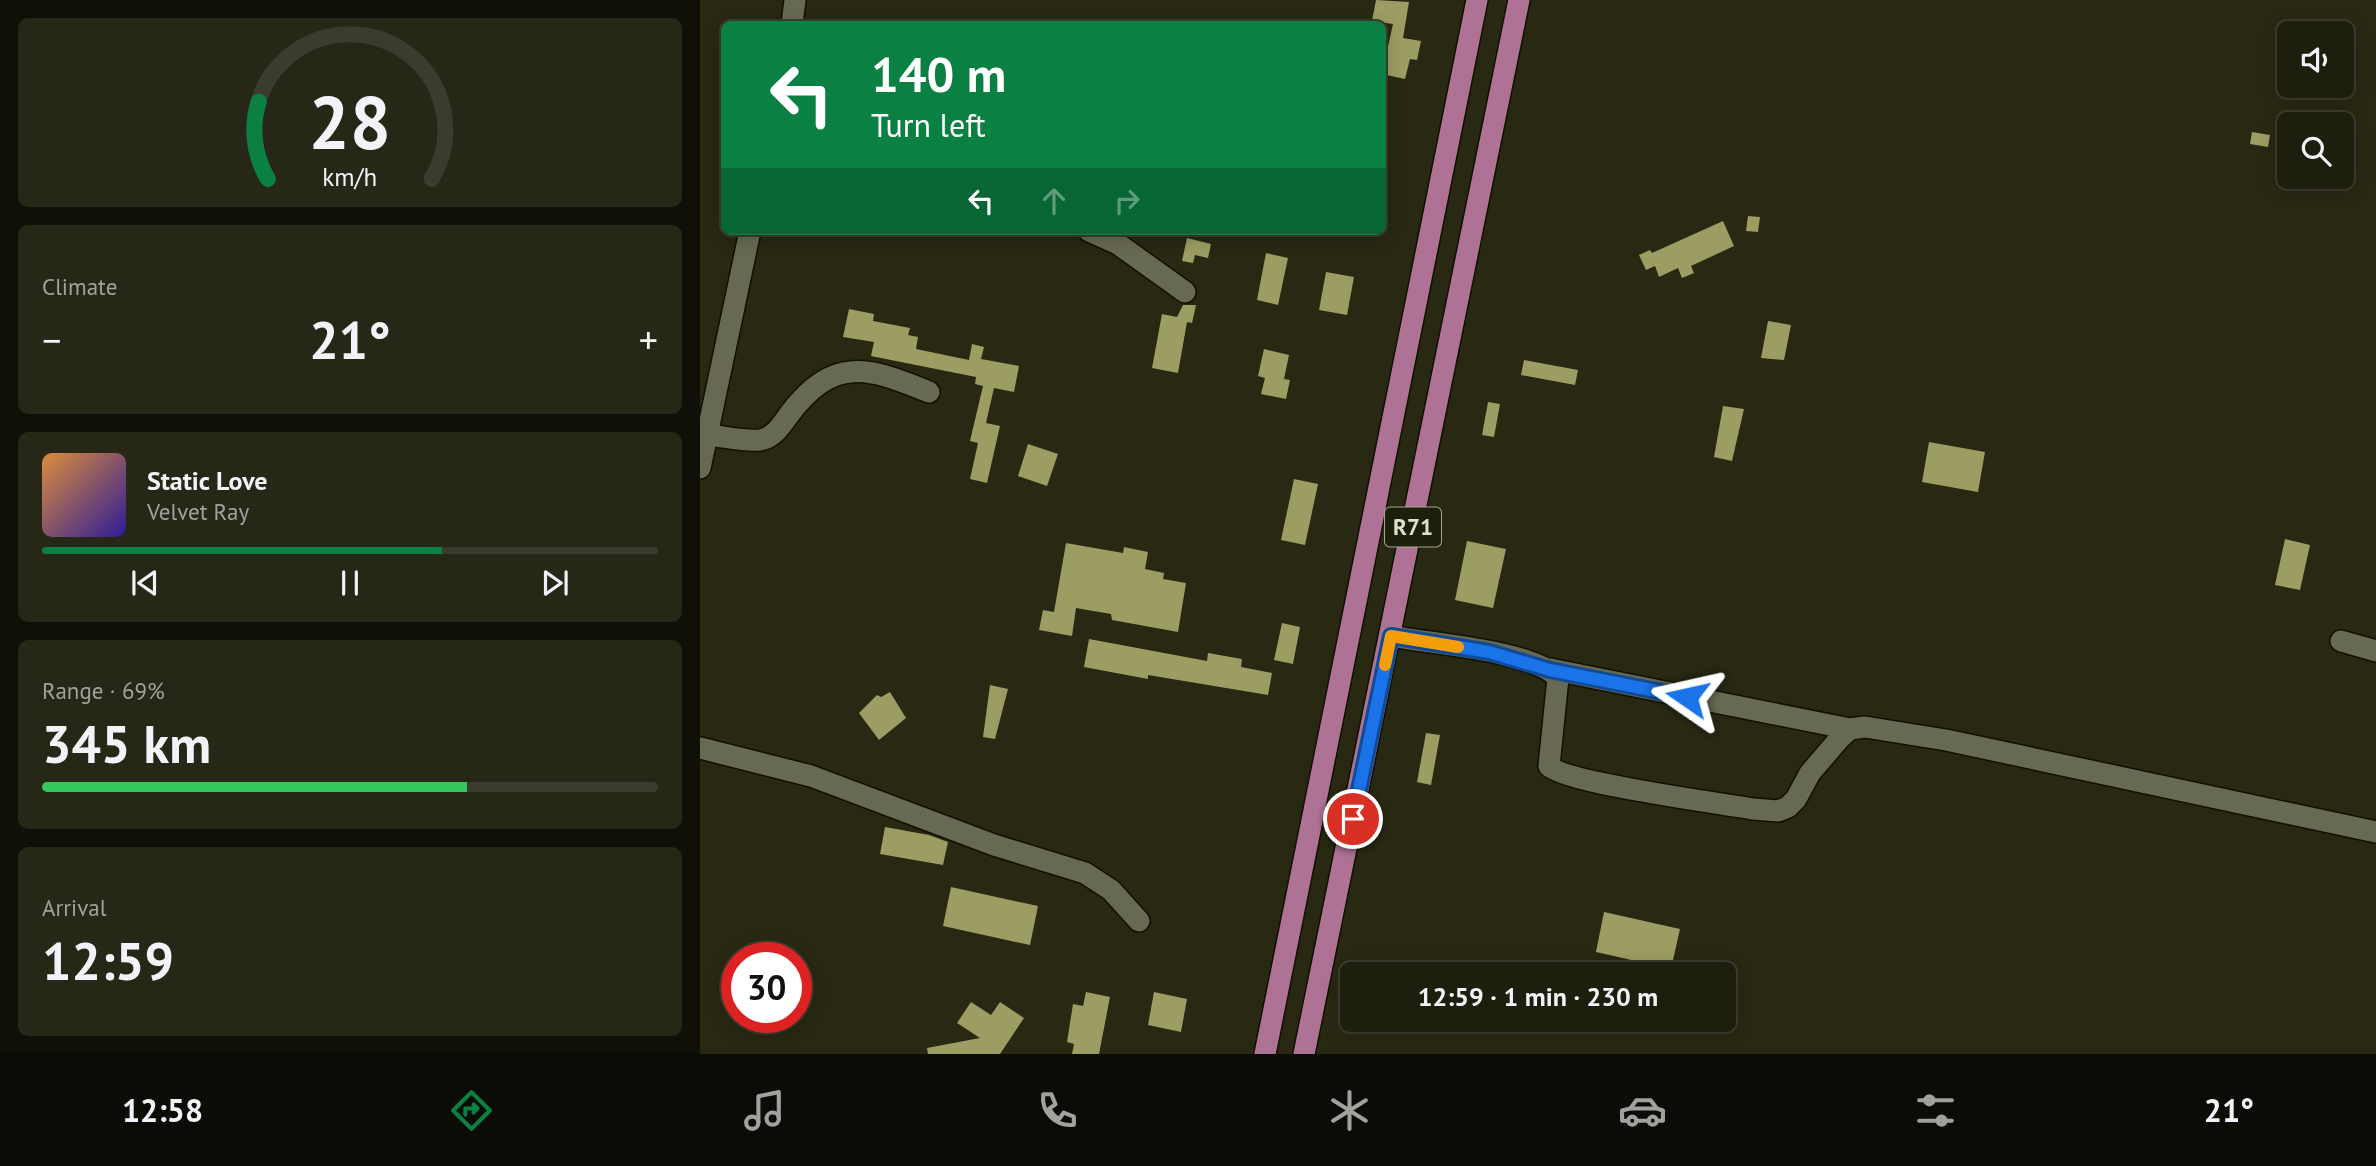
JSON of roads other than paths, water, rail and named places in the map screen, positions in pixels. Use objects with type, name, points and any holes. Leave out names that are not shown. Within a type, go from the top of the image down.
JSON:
[{"type":"main road","name":"R71","points":[[1265,1054],[1477,0]]},
{"type":"main road","name":"R71","points":[[1304,1054],[1519,0]]},
{"type":"street","points":[[792,21],[795,0]]},
{"type":"street","points":[[700,468],[706,435],[709,374],[749,235]]},
{"type":"street","points":[[1098,235],[1118,244],[1185,292]]},
{"type":"street","points":[[706,435],[761,440],[777,431],[813,387],[860,370],[880,372],[929,392]]},
{"type":"street","points":[[1391,636],[1489,652],[1550,670],[1850,729],[1865,727],[1946,740],[2376,832]]},
{"type":"street","points":[[2341,642],[2376,651]]},
{"type":"street","points":[[1550,670],[1558,678],[1549,766],[1556,773],[1576,778],[1778,811],[1796,800],[1810,773],[1850,729]]},
{"type":"street","points":[[700,748],[811,776],[994,845],[1085,873],[1111,890],[1139,920]]}]
